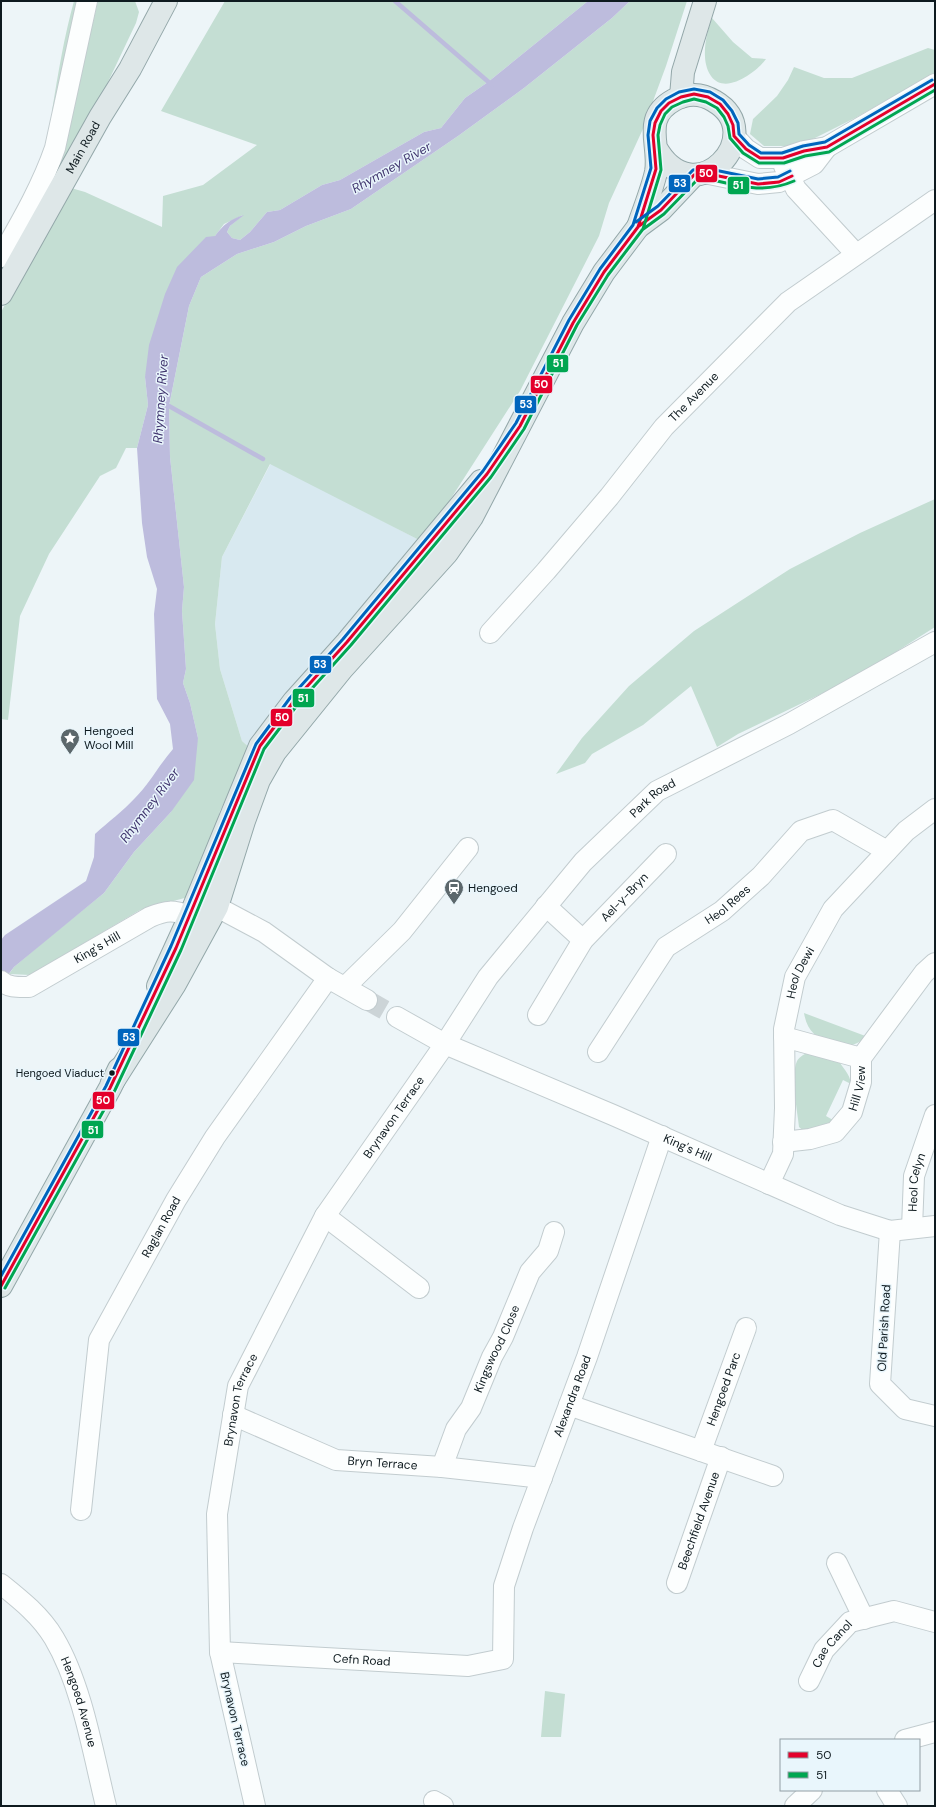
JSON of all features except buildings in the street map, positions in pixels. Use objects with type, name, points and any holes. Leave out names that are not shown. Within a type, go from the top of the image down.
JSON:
[{"type":"main road","points":[[681,96],[683,72],[705,1]]},
{"type":"main road","name":"Main Road","points":[[1,294],[100,117],[130,69],[163,2]]},
{"type":"main road","points":[[112,1083],[175,984],[217,907],[257,787],[275,752],[342,669],[447,553],[472,517],[573,323],[604,272],[638,227],[661,210],[699,174],[718,167],[727,158],[732,148],[734,136],[733,125],[728,114],[720,104],[708,97],[694,94],[681,96],[669,103],[661,111],[655,123],[653,135],[656,148],[656,169],[638,227]]},
{"type":"main road","points":[[656,148],[662,159],[672,167],[682,173],[699,174]]},
{"type":"main road","points":[[1,1286],[112,1083],[190,916],[260,746],[294,701],[347,642],[487,474],[520,426]]},
{"type":"street","name":"Main Road","points":[[1,257],[16,232],[48,167],[55,148],[87,1]]},
{"type":"street","points":[[734,136],[746,149],[760,158],[783,158],[804,151],[827,147],[935,84]]},
{"type":"street","points":[[699,174],[758,184],[779,182],[814,164],[827,147]]},
{"type":"street","points":[[775,158],[785,168],[796,188],[856,254]]},
{"type":"street","name":"The Avenue","points":[[490,633],[609,497],[664,427],[788,302],[935,200]]},
{"type":"street","name":"Park Road","points":[[445,1044],[488,977],[546,906],[583,862],[657,791],[789,724],[935,642]]},
{"type":"street","name":"Heol Dewi","points":[[769,1184],[783,1154],[785,1108],[784,1029],[795,977],[833,909],[906,831],[935,809]]},
{"type":"street","name":"Heol Rees","points":[[598,1052],[666,947],[722,911],[761,876],[801,831],[833,820],[887,851]]},
{"type":"street","points":[[346,988],[402,931],[468,848]]},
{"type":"street","name":"Ael-y-Bryn","points":[[538,1015],[583,940],[666,854]]},
{"type":"street","points":[[546,906],[583,940]]},
{"type":"street","points":[[217,907],[264,932],[328,978],[367,1000]]},
{"type":"street","name":"King's Hill","points":[[3,983],[17,988],[29,987],[150,917],[162,912],[174,910],[190,916]]},
{"type":"street","name":"Hill View","points":[[783,1142],[810,1140],[835,1132],[852,1112],[861,1082],[861,1058],[924,973],[935,963]]},
{"type":"street","name":"Raglan Road","points":[[81,1510],[99,1340],[176,1200],[215,1137],[328,978]]},
{"type":"street","name":"King's Hill","points":[[397,1017],[445,1044],[662,1136],[840,1214],[890,1230],[935,1226]]},
{"type":"street","points":[[784,1037],[861,1058]]},
{"type":"street","name":"Brynavon Terrace","points":[[255,1806],[220,1652],[217,1514],[238,1386],[325,1216],[445,1044]]},
{"type":"street","name":"Heol Celyn","points":[[912,1228],[914,1176],[935,1115]]},
{"type":"street","name":"Alexandra Road","points":[[503,1659],[504,1586],[569,1405],[662,1136]]},
{"type":"street","points":[[325,1216],[419,1288]]},
{"type":"street","name":"Old Parish Road","points":[[890,1230],[880,1384],[905,1409],[935,1416]]},
{"type":"street","name":"Kingswood Close","points":[[442,1467],[456,1429],[471,1408],[530,1272],[548,1250],[554,1232]]},
{"type":"street","name":"Hengoed Parc","points":[[700,1451],[746,1328]]},
{"type":"street","points":[[569,1405],[773,1476]]},
{"type":"street","name":"Bryn Terrace","points":[[233,1415],[336,1460],[442,1467],[542,1478]]},
{"type":"street","name":"Beechfield Avenue","points":[[677,1583],[720,1457]]},
{"type":"street","points":[[837,1563],[864,1619]]},
{"type":"street","name":"Hengoed Avenue","points":[[1,1584],[30,1608],[54,1638],[69,1671],[81,1706],[106,1806]]},
{"type":"street","points":[[1,1602],[14,1601],[30,1608]]},
{"type":"street","name":"Cae Canol","points":[[809,1681],[824,1650],[850,1622],[894,1611],[935,1622]]},
{"type":"street","name":"Cefn Road","points":[[220,1652],[468,1666],[503,1659]]},
{"type":"street","points":[[909,1739],[935,1732]]},
{"type":"street","points":[[795,1806],[811,1791]]},
{"type":"street","points":[[888,1791],[897,1806]]},
{"type":"shaded area","points":[[271,463],[423,542],[251,749],[242,741],[220,669],[215,624],[222,557]]},
{"type":"green space","points":[[74,1],[80,1],[55,112],[52,111],[64,42]]},
{"type":"green space","points":[[98,1],[135,1],[139,12],[136,23],[99,101],[52,183],[61,158]]},
{"type":"green space","points":[[225,1],[588,1],[488,82],[465,98],[441,128],[424,132],[340,180],[322,185],[280,210],[267,212],[250,232],[240,240],[232,238],[227,232],[230,226],[243,215],[224,224],[215,236],[145,377],[148,405],[137,448],[126,448],[116,468],[100,476],[49,554],[20,616],[8,720],[1,719],[1,312],[71,188],[85,192],[162,227],[163,196],[203,185],[257,145],[161,111]]},
{"type":"green space","points":[[630,1],[687,1],[666,66],[642,131],[609,203],[599,236],[520,391],[423,542],[270,464],[222,557],[215,624],[220,669],[242,741],[251,749],[220,811],[209,850],[192,896],[140,910],[30,975],[9,974],[14,967],[104,893],[134,852],[171,812],[198,738],[190,703],[183,683],[186,669],[182,611],[184,587],[170,457],[169,406],[189,306],[201,277],[237,254],[274,242],[306,226],[351,209],[458,136],[524,88],[612,18]]},
{"type":"green space","points":[[712,18],[733,42],[752,58],[766,59],[756,70],[732,83],[724,84],[717,82],[711,76],[706,63],[705,47]]},
{"type":"green space","points":[[928,48],[935,50],[935,73],[855,118],[799,146],[764,146],[750,134],[753,119],[777,96],[788,80],[794,67],[824,78],[852,78]]},
{"type":"green space","points":[[935,499],[935,627],[858,676],[738,734],[717,747],[691,686],[643,725],[592,754],[585,763],[556,774],[582,738],[629,686],[694,631],[790,569],[860,533]]},
{"type":"green space","points":[[804,1013],[868,1037],[857,1043],[842,1046],[821,1039],[813,1033],[807,1025]]},
{"type":"green space","points":[[810,1051],[838,1059],[849,1077],[851,1084],[843,1080],[826,1116],[833,1120],[828,1124],[809,1130],[806,1133],[799,1127],[794,1089],[794,1073],[798,1059]]},
{"type":"green space","points":[[545,1691],[565,1694],[561,1737],[541,1737]]},
{"type":"water","name":"Rhymney River","points":[[588,1],[630,1],[612,18],[524,88],[458,136],[351,209],[306,226],[274,242],[237,254],[201,277],[189,306],[169,406],[170,457],[184,587],[182,611],[186,669],[183,683],[190,703],[198,738],[194,780],[171,812],[134,852],[104,893],[14,967],[1,984],[1,940],[5,935],[86,881],[94,857],[95,834],[126,807],[140,792],[173,749],[170,724],[157,699],[154,614],[157,589],[147,557],[142,523],[137,448],[148,405],[145,377],[149,345],[165,294],[177,267],[206,237],[215,236],[224,226],[235,218],[244,215],[230,226],[227,232],[232,238],[240,240],[250,232],[267,212],[280,210],[322,185],[340,180],[424,132],[441,128],[465,98],[488,82]]},
{"type":"waterway","points":[[395,1],[492,85]]},
{"type":"waterway","name":"Rhymney River","points":[[169,406],[263,459]]},
{"type":"tunnel","points":[[367,1000],[397,1017]]},
{"type":"transit line","name":"53","points":[[1,1276],[106,1086],[171,946],[256,744],[290,698],[343,639],[483,471],[516,423],[569,320],[600,269],[633,225],[651,168],[648,135],[650,121],[657,108],[666,99],[679,92],[694,89],[710,92],[723,100],[732,111],[738,123],[739,134],[749,145],[761,153],[782,153],[803,146],[825,142],[932,80]]},
{"type":"transit line","name":"50","points":[[1,1286],[110,1088],[176,948],[260,746],[294,701],[347,642],[487,474],[520,426],[573,323],[604,272],[638,227],[656,169],[653,135],[655,123],[661,111],[669,103],[681,97],[694,94],[708,97],[720,104],[728,114],[733,125],[734,136],[746,149],[760,158],[783,158],[804,151],[827,147],[935,84]]},
{"type":"transit line","name":"51","points":[[5,1288],[115,1090],[181,950],[264,749],[298,704],[351,645],[491,477],[524,429],[577,325],[608,275],[643,229],[661,170],[658,135],[660,125],[665,114],[672,107],[683,102],[694,99],[706,102],[717,108],[724,117],[728,126],[730,138],[743,153],[759,163],[784,163],[805,156],[829,152],[935,90]]},
{"type":"transit line","name":"53","points":[[636,222],[658,206],[693,170],[705,168],[758,179],[778,177],[790,171]]},
{"type":"transit line","name":"50","points":[[639,226],[661,210],[694,175],[704,173],[758,184],[779,182],[792,176]]},
{"type":"transit line","name":"51","points":[[642,230],[664,214],[697,180],[704,178],[739,186],[760,188],[782,185],[794,181]]},
{"type":"place","name":"Hengoed Wool Mill","points":[[70,755]]},
{"type":"place","name":"Hengoed","points":[[454,905]]},
{"type":"place","name":"Hengoed Viaduct","points":[[112,1073]]}]
